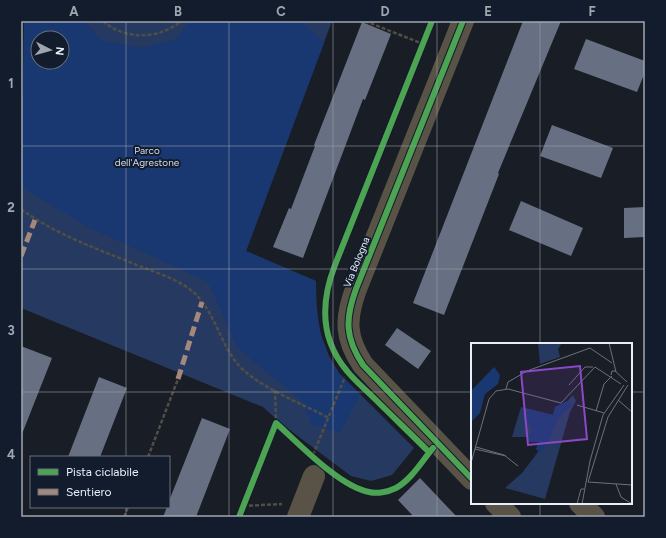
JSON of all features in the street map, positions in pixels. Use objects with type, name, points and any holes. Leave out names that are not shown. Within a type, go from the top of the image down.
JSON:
[{"type":"street","name":"Via Bologna","points":[[463,21],[356,290],[352,301],[348,331],[352,346],[363,364],[471,477]]},
{"type":"street","points":[[292,510],[315,465]]},
{"type":"street","points":[[497,504],[510,517]]},
{"type":"street","points":[[581,504],[594,517]]},
{"type":"path","points":[[103,21],[117,30],[142,36],[166,30],[181,21]]},
{"type":"path","points":[[364,21],[424,42],[420,52]]},
{"type":"path","points":[[21,210],[35,220],[67,236],[156,272],[189,288],[208,311],[235,361],[255,379],[329,418]]},
{"type":"path","points":[[315,465],[329,418],[348,372],[353,377]]},
{"type":"path","points":[[148,456],[178,379]]},
{"type":"path","points":[[273,430],[276,423],[275,390]]},
{"type":"path","points":[[276,423],[281,428]]},
{"type":"path","points":[[307,452],[315,465]]},
{"type":"path","points":[[246,499],[242,509],[292,510]]},
{"type":"green space","name":"Parco dell'Agrestone","points":[[24,21],[332,21],[246,251],[316,281],[316,311],[321,335],[329,356],[339,373],[414,448],[392,475],[371,481],[351,476],[283,425],[263,407],[21,308],[21,96],[23,97]]},
{"type":"green space","name":"Parco dell'Agrestone","points":[[24,21],[84,21],[102,40],[142,48],[175,40],[190,21],[301,21],[324,43],[246,251],[316,281],[318,317],[327,354],[339,374],[360,394],[340,433],[311,424],[303,402],[238,348],[208,282],[88,227],[21,187],[21,96],[23,97]]},
{"type":"building","points":[[523,21],[561,21],[498,173],[499,174],[444,315],[413,303]]},
{"type":"building","points":[[362,22],[391,34],[365,100],[363,99],[303,258],[273,247],[289,208],[291,209],[315,146],[314,145]]},
{"type":"building","points":[[586,39],[645,61],[645,72],[637,92],[574,69]]},
{"type":"building","points":[[552,125],[613,148],[601,178],[540,156]]},
{"type":"building","points":[[521,201],[583,228],[571,256],[509,230]]},
{"type":"building","points":[[645,207],[645,237],[624,238],[624,208]]},
{"type":"building","points":[[397,328],[431,351],[418,369],[385,345]]},
{"type":"building","points":[[21,346],[52,358],[22,434],[21,434]]},
{"type":"building","points":[[99,377],[127,388],[100,456],[68,456]]},
{"type":"building","points":[[202,418],[230,429],[196,517],[163,517],[167,508],[170,508],[170,498]]},
{"type":"building","points":[[420,478],[457,517],[414,517],[398,500]]},
{"type":"marked path","points":[[21,256],[35,220]]},
{"type":"marked path","points":[[178,379],[202,302]]},
{"type":"cycle path","points":[[429,452],[353,378],[338,359],[328,333],[326,306],[327,292],[335,265],[432,21]]},
{"type":"cycle path","points":[[463,21],[356,289],[350,310],[349,328],[353,346],[363,365],[471,478]]},
{"type":"cycle path","points":[[239,517],[276,423],[307,452],[345,482],[372,493],[386,492],[401,485],[407,480],[433,448]]}]
